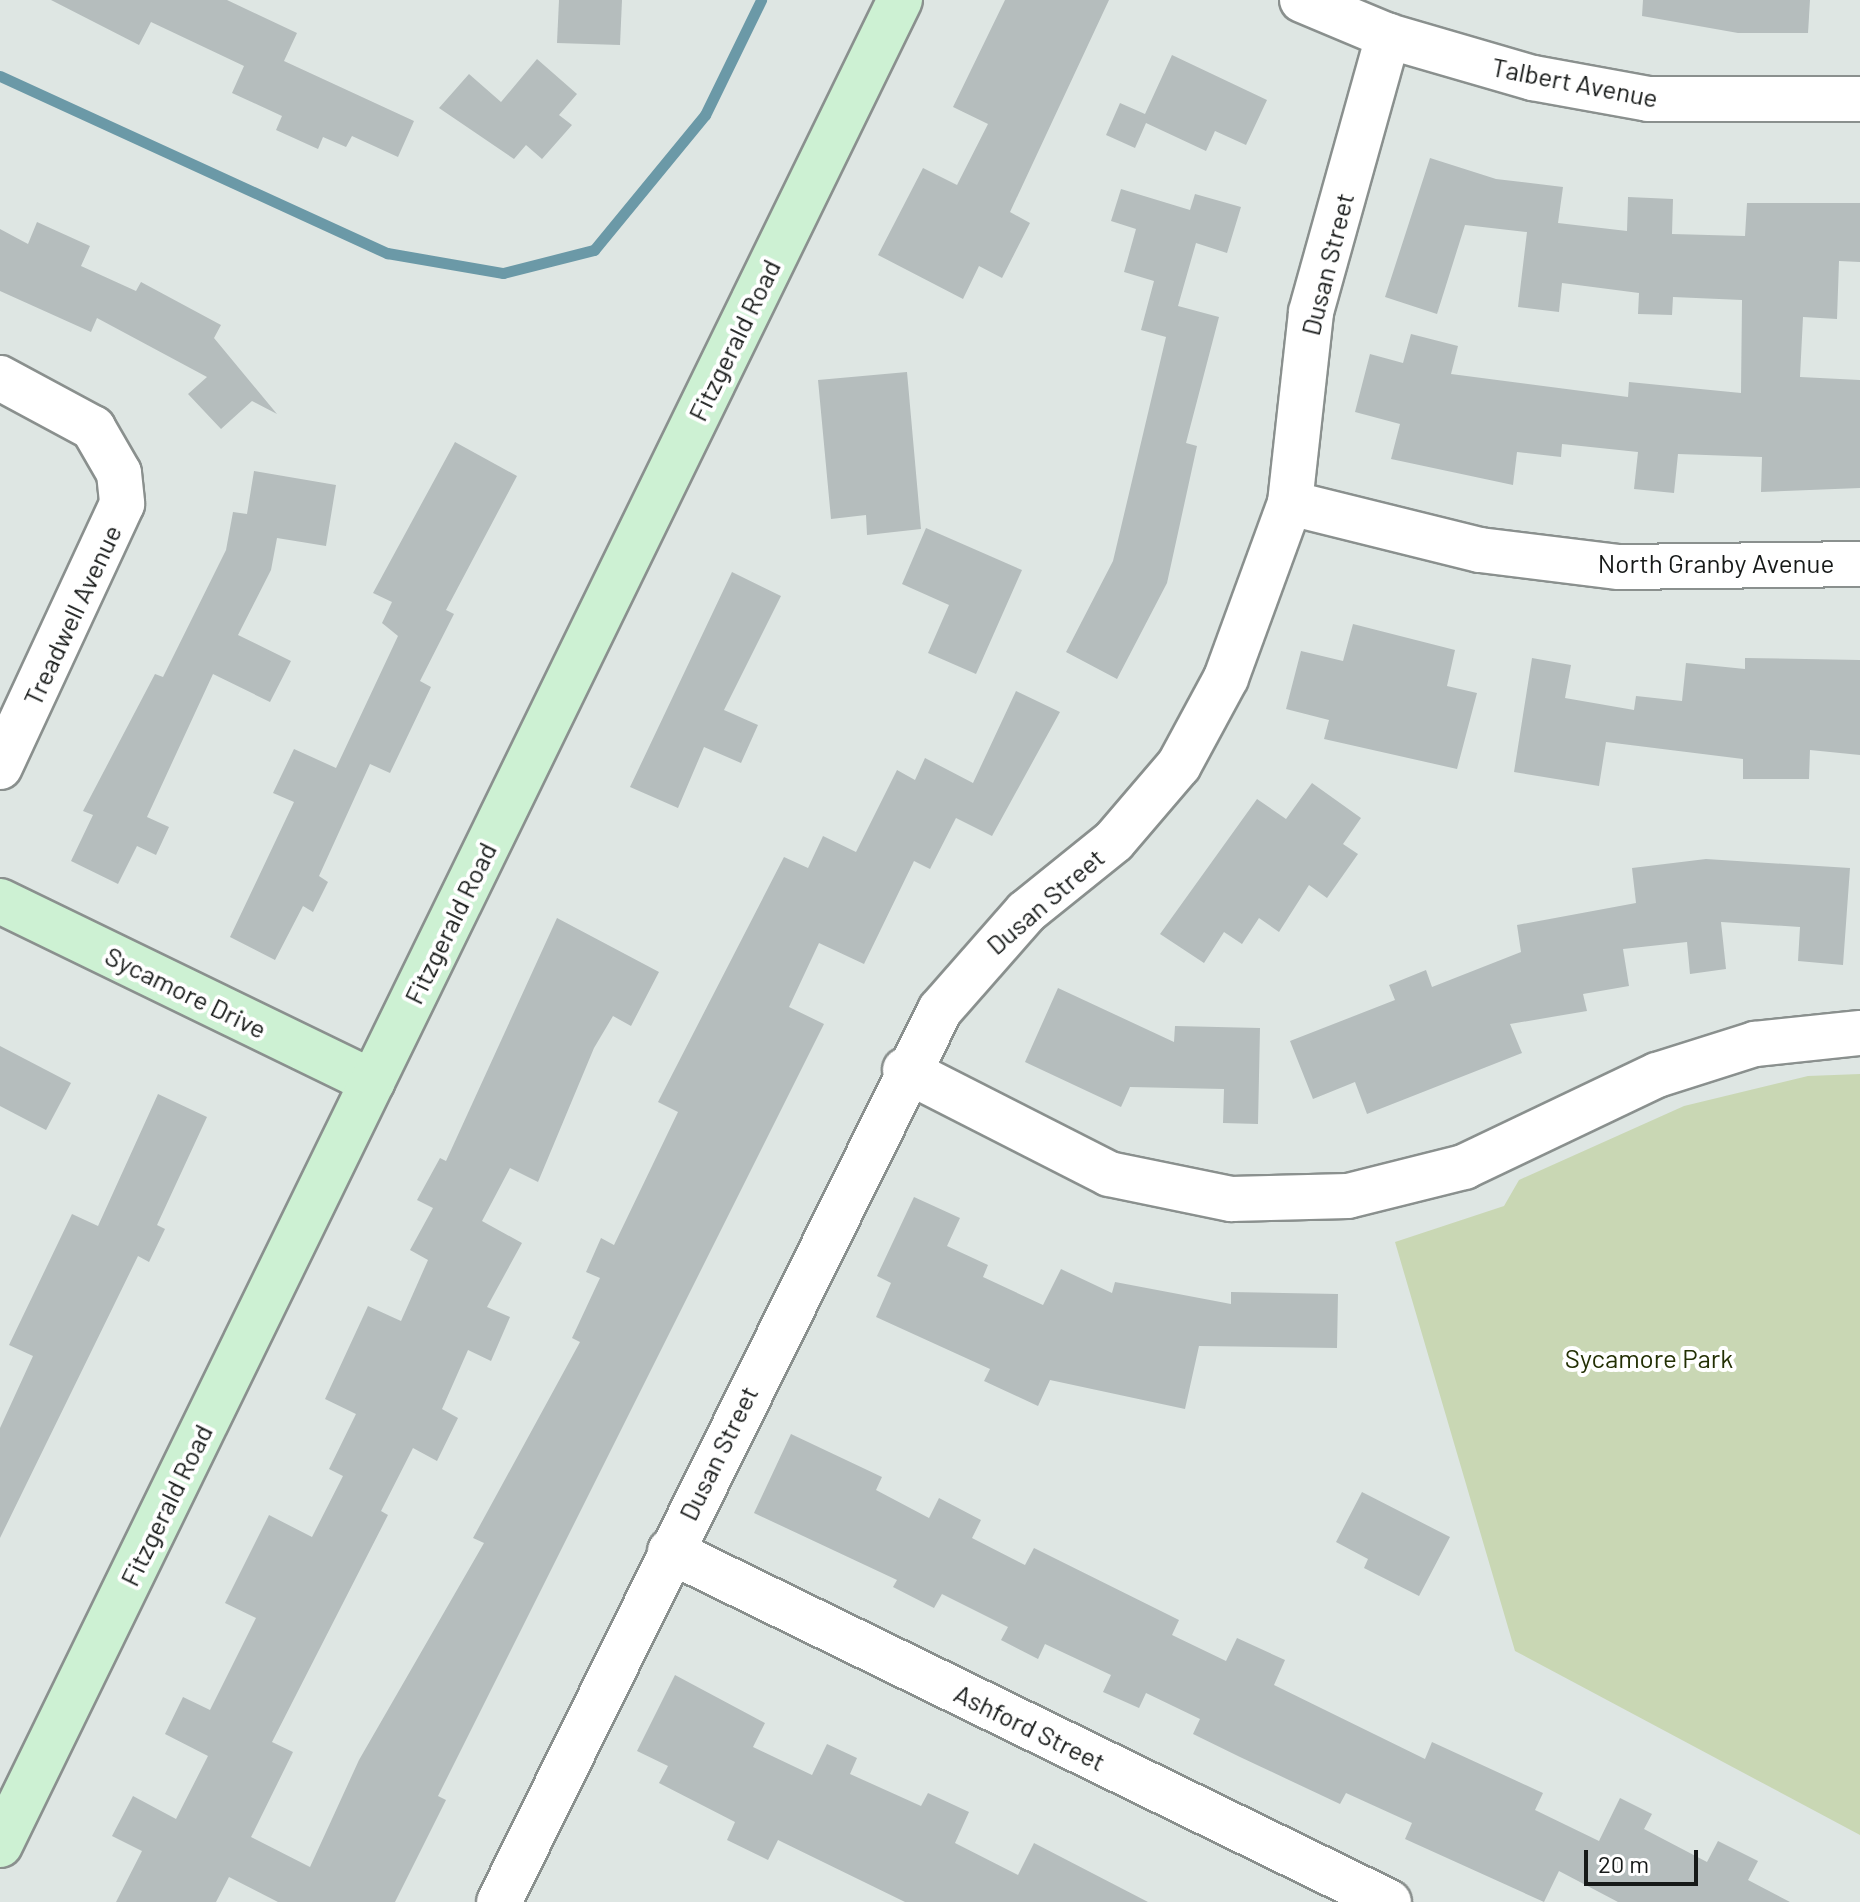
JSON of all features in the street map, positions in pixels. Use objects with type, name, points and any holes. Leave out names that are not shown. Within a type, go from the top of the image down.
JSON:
[{"type":"main road","name":"Fitzgerald Road","points":[[0,1845],[900,0]]},
{"type":"main road","name":"Sycamore Drive","points":[[0,901],[372,1082]]},
{"type":"street","name":"Talbert Avenue","points":[[1302,0],[1388,36],[1533,78],[1648,99],[1860,99]]},
{"type":"street","name":"Dusan Street","points":[[499,1902],[905,1070],[983,955],[1114,841],[1179,765],[1226,678],[1290,503],[1311,312],[1388,36]]},
{"type":"street","name":"Treadwell Avenue","points":[[0,378],[93,428],[119,473],[122,504],[0,767]]},
{"type":"street","name":"North Granby Avenue","points":[[1290,503],[1480,550],[1619,567],[1860,564]]},
{"type":"street","points":[[905,1070],[1109,1174],[1231,1199],[1348,1196],[1464,1167],[1657,1075],[1755,1044],[1860,1033]]},
{"type":"street","name":"Ashford Street","points":[[670,1551],[1389,1902]]},
{"type":"green space","name":"Sycamore Park","points":[[1860,1074],[1860,1835],[1515,1651],[1395,1242],[1504,1206],[1519,1180],[1684,1106],[1808,1076]]},
{"type":"building","points":[[51,0],[227,0],[297,33],[284,61],[414,121],[398,157],[352,136],[346,147],[323,137],[318,149],[276,130],[282,116],[232,93],[244,66],[151,22],[139,45]]},
{"type":"building","points":[[559,0],[622,0],[620,45],[557,43]]},
{"type":"building","points":[[1005,0],[1109,0],[1010,212],[1030,223],[1002,278],[979,266],[963,299],[878,255],[923,168],[957,185],[988,124],[953,107]]},
{"type":"building","points":[[1643,0],[1810,0],[1808,33],[1738,33],[1642,16]]},
{"type":"building","points":[[1172,55],[1267,100],[1246,145],[1215,131],[1206,151],[1146,123],[1135,148],[1106,135],[1120,103],[1145,114]]},
{"type":"building","points":[[537,59],[577,94],[559,115],[572,125],[542,159],[526,145],[514,159],[439,108],[469,74],[501,102]]},
{"type":"building","points":[[1430,158],[1496,179],[1563,187],[1558,223],[1627,231],[1628,197],[1673,199],[1672,234],[1745,236],[1747,203],[1860,203],[1860,262],[1839,261],[1837,319],[1803,317],[1800,377],[1860,380],[1860,488],[1761,492],[1762,457],[1678,454],[1674,493],[1634,489],[1638,452],[1562,444],[1561,457],[1517,452],[1513,485],[1391,459],[1400,424],[1355,412],[1370,354],[1403,363],[1411,334],[1458,346],[1451,374],[1628,397],[1629,382],[1741,393],[1742,300],[1673,297],[1672,315],[1638,314],[1639,293],[1562,283],[1559,312],[1518,307],[1527,232],[1465,225],[1437,314],[1385,297]]},
{"type":"building","points":[[1121,189],[1190,210],[1195,194],[1241,207],[1227,253],[1196,243],[1178,306],[1219,317],[1186,443],[1197,446],[1167,583],[1117,679],[1066,652],[1113,561],[1166,337],[1141,330],[1154,281],[1124,272],[1136,229],[1111,221]]},
{"type":"building","points":[[37,222],[90,246],[81,266],[136,291],[141,282],[221,325],[214,338],[277,414],[252,401],[221,429],[188,394],[207,377],[97,318],[91,332],[0,291],[0,229],[28,244]]},
{"type":"building","points":[[907,372],[921,529],[867,535],[866,515],[831,519],[818,380]]},
{"type":"building","points":[[455,442],[517,476],[446,610],[454,614],[420,681],[431,687],[390,773],[370,764],[319,876],[328,882],[313,912],[303,906],[275,960],[230,937],[294,802],[273,793],[294,749],[336,768],[398,636],[382,623],[392,602],[373,593]]},
{"type":"building","points":[[254,471],[336,485],[326,546],[277,538],[271,570],[238,635],[291,661],[270,702],[213,674],[147,817],[169,827],[156,855],[137,846],[118,884],[71,861],[93,815],[83,811],[155,674],[163,677],[226,550],[233,512],[247,514]]},
{"type":"building","points":[[926,528],[1022,570],[976,674],[928,653],[949,605],[902,584]]},
{"type":"building","points":[[732,572],[781,596],[724,710],[758,725],[741,763],[704,747],[678,808],[630,787]]},
{"type":"building","points":[[1353,624],[1455,650],[1447,686],[1477,693],[1457,769],[1324,739],[1329,720],[1286,709],[1301,651],[1343,661]]},
{"type":"building","points":[[1532,658],[1571,665],[1565,698],[1634,710],[1636,696],[1682,701],[1686,663],[1745,669],[1745,658],[1860,660],[1860,755],[1810,750],[1809,779],[1743,779],[1743,759],[1606,742],[1599,786],[1514,772]]},
{"type":"building","points":[[1016,691],[1060,712],[992,836],[956,818],[930,869],[914,861],[864,964],[819,943],[789,1007],[824,1024],[438,1796],[446,1800],[395,1902],[278,1902],[229,1877],[216,1902],[116,1902],[142,1851],[112,1836],[133,1796],[176,1819],[208,1756],[165,1734],[183,1697],[210,1710],[256,1618],[225,1603],[269,1515],[312,1537],[343,1476],[329,1469],[356,1414],[325,1399],[368,1306],[401,1321],[428,1260],[410,1250],[433,1208],[417,1200],[440,1158],[446,1161],[557,918],[659,972],[631,1026],[613,1016],[594,1048],[538,1182],[510,1168],[482,1221],[522,1243],[487,1307],[510,1317],[491,1361],[468,1350],[442,1409],[458,1418],[437,1461],[413,1448],[381,1511],[388,1515],[272,1742],[293,1752],[251,1837],[310,1867],[359,1760],[484,1543],[473,1538],[580,1342],[572,1338],[600,1278],[586,1272],[601,1238],[614,1245],[678,1112],[658,1102],[784,857],[808,868],[823,836],[856,852],[897,770],[915,780],[925,758],[973,783]]},
{"type":"building","points":[[1312,783],[1361,818],[1343,844],[1358,854],[1327,898],[1309,885],[1279,932],[1259,918],[1242,944],[1224,932],[1204,963],[1160,934],[1257,799],[1286,819]]},
{"type":"building","points":[[1706,859],[1850,868],[1843,965],[1798,961],[1800,927],[1721,922],[1726,969],[1690,974],[1687,942],[1623,949],[1629,986],[1583,994],[1587,1011],[1510,1024],[1522,1053],[1367,1114],[1355,1082],[1313,1099],[1290,1041],[1395,1000],[1389,985],[1426,970],[1432,987],[1521,952],[1517,925],[1636,903],[1632,868]]},
{"type":"building","points":[[1058,988],[1174,1042],[1175,1026],[1260,1028],[1258,1124],[1223,1123],[1224,1089],[1130,1087],[1121,1107],[1025,1062]]},
{"type":"building","points":[[0,1046],[71,1083],[46,1130],[0,1106]]},
{"type":"building","points":[[158,1094],[207,1117],[157,1225],[165,1229],[149,1262],[138,1256],[0,1538],[0,1428],[33,1356],[9,1345],[72,1214],[98,1226]]},
{"type":"building","points":[[914,1197],[960,1218],[947,1246],[988,1265],[983,1277],[1043,1305],[1061,1269],[1112,1293],[1115,1282],[1231,1304],[1231,1292],[1338,1294],[1337,1348],[1199,1346],[1185,1409],[1050,1380],[1038,1406],[984,1381],[990,1369],[876,1317],[891,1283],[877,1276]]},
{"type":"building","points":[[791,1434],[882,1477],[876,1490],[929,1518],[939,1498],[981,1520],[972,1538],[1025,1565],[1034,1548],[1179,1620],[1172,1635],[1226,1661],[1237,1638],[1285,1660],[1274,1685],[1425,1759],[1432,1742],[1543,1793],[1535,1810],[1599,1841],[1620,1798],[1652,1814],[1644,1829],[1707,1862],[1718,1841],[1758,1861],[1748,1880],[1790,1902],[1618,1902],[1559,1871],[1544,1902],[1405,1839],[1412,1823],[1346,1793],[1340,1804],[1240,1757],[1193,1734],[1200,1719],[1146,1693],[1139,1708],[1103,1692],[1111,1675],[1045,1644],[1038,1659],[1001,1640],[1008,1627],[942,1594],[934,1608],[893,1587],[897,1580],[754,1513]]},
{"type":"building","points":[[1362,1492],[1450,1537],[1419,1596],[1364,1568],[1368,1559],[1336,1542]]},
{"type":"building","points":[[675,1675],[765,1723],[753,1747],[812,1775],[827,1744],[857,1758],[850,1774],[921,1806],[928,1793],[969,1812],[955,1843],[1018,1875],[1034,1843],[1148,1902],[905,1902],[778,1840],[768,1860],[727,1840],[735,1822],[659,1783],[668,1766],[637,1751]]},
{"type":"waterway","points":[[0,76],[387,253],[503,273],[594,250],[705,115],[761,0]]}]
